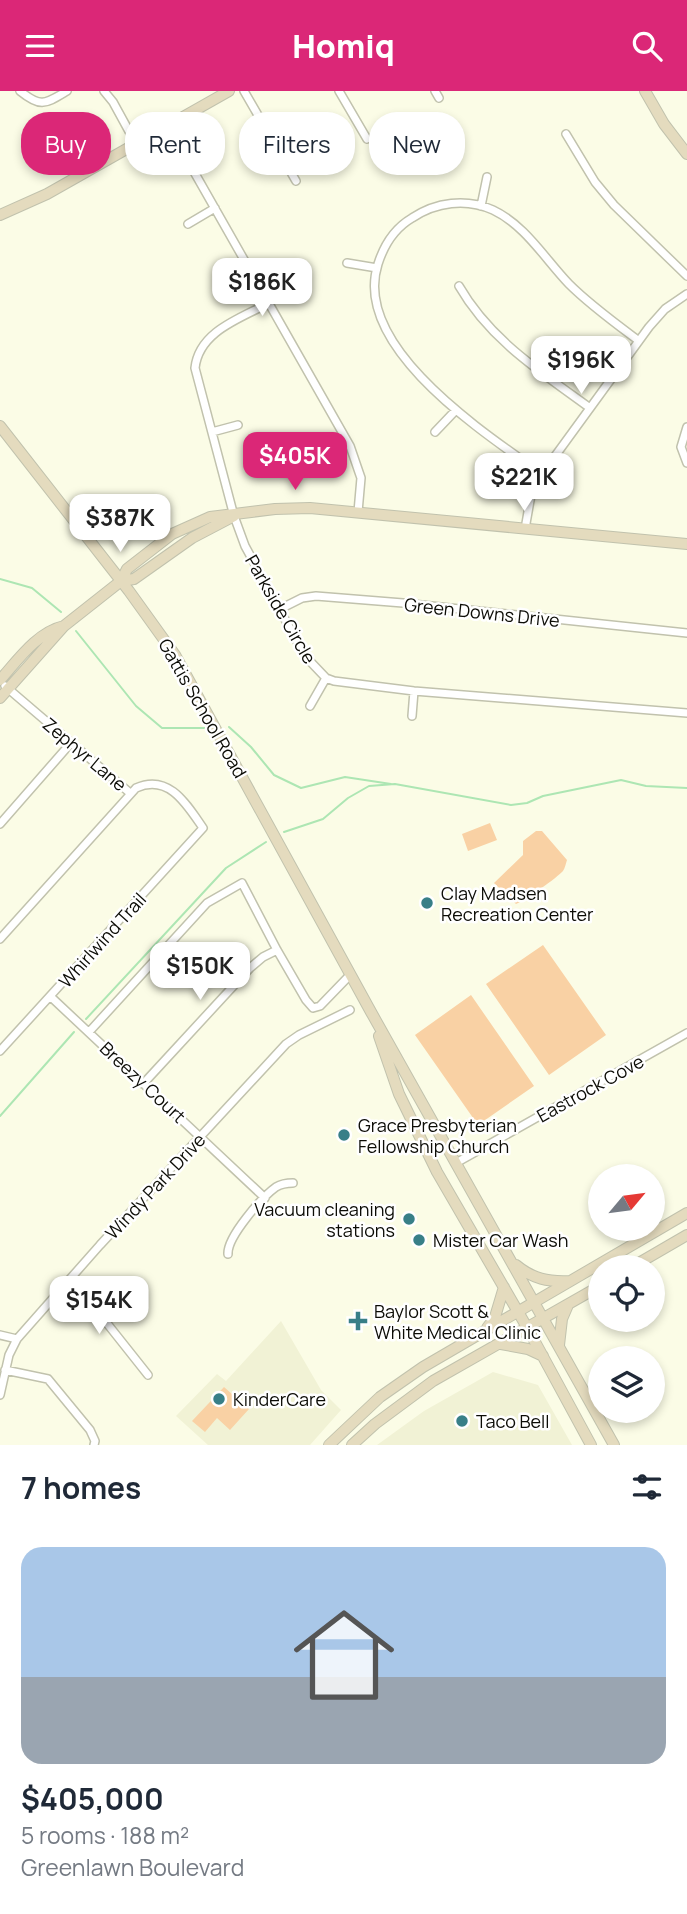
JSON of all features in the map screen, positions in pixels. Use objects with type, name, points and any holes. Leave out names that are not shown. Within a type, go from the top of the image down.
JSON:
[{"type":"main road","points":[[192,112],[229,91]]},
{"type":"main road","points":[[645,91],[664,124],[687,154]]},
{"type":"main road","points":[[0,215],[47,194],[125,150]]},
{"type":"main road","name":"Gattis School Road","points":[[0,426],[175,655],[350,975],[614,1445]]},
{"type":"main road","points":[[0,698],[3,683],[64,626],[121,581],[127,569],[172,534],[210,517],[292,508],[687,544]]},
{"type":"main road","name":"Gattis School Road","points":[[371,1012],[399,1094],[415,1129],[591,1445]]},
{"type":"main road","points":[[329,1445],[380,1397],[423,1367],[687,1213]]},
{"type":"main road","points":[[653,1255],[687,1235]]},
{"type":"main road","points":[[512,1261],[537,1279],[551,1282],[570,1281]]},
{"type":"main road","points":[[486,1330],[495,1317],[504,1287]]},
{"type":"main road","points":[[352,1445],[375,1423],[433,1381],[588,1293]]},
{"type":"main road","points":[[559,1345],[562,1319],[568,1304]]},
{"type":"main road","points":[[500,1344],[528,1349],[543,1356]]},
{"type":"street","points":[[20,91],[33,101],[43,103],[68,91]]},
{"type":"street","points":[[104,91],[125,124]]},
{"type":"street","points":[[244,91],[296,181]]},
{"type":"street","points":[[339,91],[367,139]]},
{"type":"street","points":[[566,134],[585,166],[614,205],[687,276]]},
{"type":"street","points":[[196,175],[355,456],[361,478],[358,512]]},
{"type":"street","points":[[481,205],[487,177]]},
{"type":"street","points":[[541,474],[455,411],[404,356],[386,329],[376,302],[377,268],[392,235],[409,219],[443,205],[481,205],[512,222],[571,286],[639,341]]},
{"type":"street","points":[[188,224],[215,208]]},
{"type":"street","points":[[348,263],[377,268]]},
{"type":"street","points":[[459,286],[478,316],[502,342],[590,408]]},
{"type":"street","points":[[525,529],[531,495],[541,474],[656,318],[687,295]]},
{"type":"street","name":"Parkside Circle","points":[[269,303],[214,333],[205,341],[198,354],[197,376],[234,516],[245,546],[305,656],[326,678],[414,691],[687,713]]},
{"type":"street","points":[[435,432],[455,411]]},
{"type":"street","points":[[212,432],[238,425]]},
{"type":"street","points":[[687,426],[681,447],[687,463]]},
{"type":"street","name":"Green Downs Drive","points":[[280,609],[302,598],[316,596],[687,632]]},
{"type":"street","points":[[310,706],[326,678]]},
{"type":"street","name":"Zephyr Lane","points":[[3,683],[70,744],[130,793],[150,783],[169,788],[182,799],[203,828]]},
{"type":"street","points":[[412,716],[414,691]]},
{"type":"street","points":[[0,824],[70,744]]},
{"type":"street","points":[[0,939],[130,793]]},
{"type":"street","name":"Whirlwind Trail","points":[[0,1051],[203,828]]},
{"type":"street","points":[[89,1032],[206,903],[242,883],[277,950],[313,1008],[320,1006],[350,975]]},
{"type":"street","points":[[144,1084],[250,968],[262,957],[277,950]]},
{"type":"street","name":"Breezy Court","points":[[51,997],[265,1198]]},
{"type":"street","name":"Windy Park Drive","points":[[0,1395],[5,1370],[17,1339],[67,1282],[286,1044],[349,1010]]},
{"type":"street","name":"Eastrock Cove","points":[[456,1163],[687,1033]]},
{"type":"street","points":[[228,1254],[227,1247],[232,1237],[265,1198],[276,1187],[293,1182]]},
{"type":"street","points":[[67,1282],[98,1313],[148,1375]]},
{"type":"street","points":[[0,1335],[17,1339]]},
{"type":"street","points":[[5,1370],[48,1379],[90,1430],[94,1445]]},
{"type":"shaded area","points":[[490,823],[497,840],[468,851],[462,834]]},
{"type":"shaded area","points":[[536,831],[542,831],[567,860],[560,874],[516,904],[494,883],[523,855],[523,841]]},
{"type":"shaded area","points":[[543,945],[606,1035],[549,1075],[486,984]]},
{"type":"shaded area","points":[[471,995],[534,1086],[478,1125],[415,1035]]},
{"type":"shaded area","points":[[281,1321],[321,1390],[341,1410],[310,1445],[208,1445],[176,1416],[217,1374],[226,1381]]},
{"type":"shaded area","points":[[493,1372],[538,1385],[572,1445],[377,1445],[424,1411]]},
{"type":"shaded area","points":[[224,1387],[249,1409],[230,1430],[217,1418],[205,1432],[192,1421]]},
{"type":"waterway","points":[[0,579],[32,588],[61,612]]},
{"type":"waterway","points":[[76,631],[136,706],[162,728],[206,728]]},
{"type":"waterway","points":[[229,727],[251,747],[274,775],[301,788],[345,777],[391,784]]},
{"type":"waterway","points":[[284,832],[323,819],[348,798],[369,786],[395,784],[511,805],[621,780],[646,786],[687,788]]},
{"type":"waterway","points":[[86,1019],[226,868],[266,842]]},
{"type":"waterway","points":[[0,1116],[74,1032]]},
{"type":"place","name":"Clay Madsen Recreation Center","points":[[427,903]]},
{"type":"place","name":"Grace Presbyterian Fellowship Church","points":[[344,1135]]},
{"type":"place","name":"Vacuum cleaning stations","points":[[409,1219]]},
{"type":"place","name":"Mister Car Wash","points":[[419,1240]]},
{"type":"place","name":"Baylor Scott & White Medical Clinic","points":[[358,1321]]},
{"type":"place","name":"KinderCare","points":[[219,1399]]},
{"type":"place","name":"Taco Bell","points":[[462,1421]]}]
